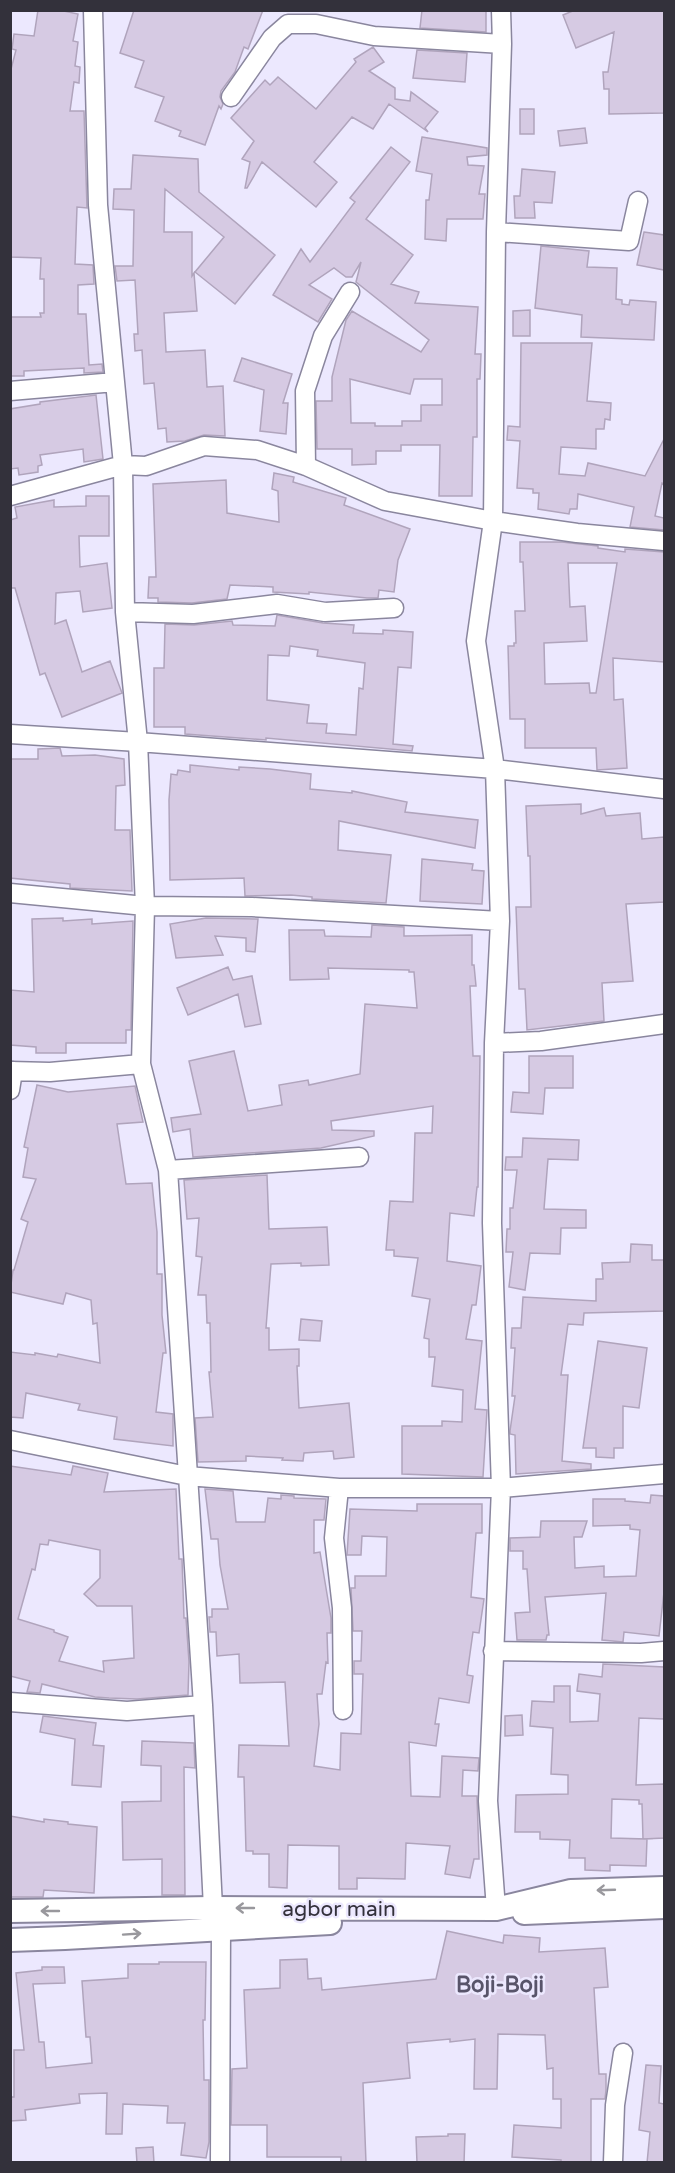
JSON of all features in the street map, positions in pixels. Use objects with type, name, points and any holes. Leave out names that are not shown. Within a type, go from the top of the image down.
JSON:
[{"type":"main road","name":"agbor main","points":[[10,1940],[65,1938],[217,1918],[496,1909],[571,1891],[664,1888]]},
{"type":"main road","name":"agbor main","points":[[10,1911],[217,1918],[483,1914],[664,1907]]},
{"type":"street","points":[[93,10],[98,205],[123,465],[124,612],[138,741],[145,906],[141,1064],[168,1170],[217,1918],[220,2163]]},
{"type":"street","points":[[496,1909],[488,1801],[501,1488],[492,1223],[494,1043],[500,921],[495,769],[476,641],[494,521],[496,232],[501,10]]},
{"type":"street","points":[[231,97],[272,38],[288,24],[316,24],[374,36],[502,44]]},
{"type":"street","points":[[496,232],[629,241],[638,201]]},
{"type":"street","points":[[306,465],[305,391],[323,336],[350,292]]},
{"type":"street","points":[[10,391],[115,382]]},
{"type":"street","points":[[10,496],[123,465],[146,466],[204,446],[257,450],[306,465],[385,501],[494,521],[577,533],[664,541]]},
{"type":"street","points":[[124,612],[193,614],[277,604],[325,612],[394,608]]},
{"type":"street","points":[[10,734],[138,741],[495,769],[664,789]]},
{"type":"street","points":[[10,893],[145,906],[252,907],[500,921]]},
{"type":"street","points":[[494,1043],[541,1041],[664,1024]]},
{"type":"street","points":[[10,1090],[12,1071],[50,1072],[141,1064]]},
{"type":"street","points":[[168,1170],[359,1157]]},
{"type":"street","points":[[10,1440],[187,1476],[339,1488],[501,1488],[664,1474]]},
{"type":"street","points":[[339,1488],[334,1538],[342,1608],[343,1710]]},
{"type":"street","points":[[493,1651],[641,1653],[664,1651]]},
{"type":"street","points":[[10,1702],[127,1711],[203,1705]]},
{"type":"street","points":[[613,2163],[615,2105],[623,2053]]},
{"type":"building","points":[[38,10],[59,10],[78,14],[73,41],[78,42],[75,66],[80,67],[79,83],[74,82],[70,111],[84,111],[87,208],[77,207],[75,264],[93,265],[94,284],[78,285],[78,314],[86,314],[89,365],[102,364],[103,372],[84,373],[84,368],[24,371],[24,376],[10,376],[10,317],[41,317],[40,313],[44,313],[44,279],[40,279],[41,258],[10,257],[10,73],[16,50],[12,49],[14,34],[34,36]]},
{"type":"building","points":[[134,10],[263,10],[248,49],[244,47],[235,72],[221,91],[220,97],[223,104],[221,109],[219,106],[205,145],[179,136],[181,131],[155,121],[164,97],[135,87],[144,61],[120,53]]},
{"type":"building","points":[[422,10],[486,10],[486,32],[420,28]]},
{"type":"building","points":[[575,10],[664,10],[664,113],[609,114],[609,89],[604,89],[603,72],[608,72],[614,32],[576,48],[563,15]]},
{"type":"building","points":[[373,47],[384,62],[369,71],[395,88],[395,99],[410,101],[411,92],[438,112],[425,128],[428,132],[389,104],[373,129],[352,117],[314,162],[337,182],[316,207],[262,162],[245,188],[250,162],[242,159],[254,141],[231,118],[265,80],[270,85],[278,77],[316,109],[356,62],[354,59]]},
{"type":"building","points":[[417,50],[467,53],[465,82],[413,78]]},
{"type":"building","points":[[520,109],[534,109],[534,134],[520,134]]},
{"type":"building","points":[[585,128],[587,143],[560,146],[558,131]]},
{"type":"building","points":[[422,137],[487,148],[487,155],[467,157],[468,165],[484,166],[479,194],[485,194],[483,219],[447,219],[446,241],[425,239],[426,200],[429,200],[432,174],[416,171]]},
{"type":"building","points":[[391,147],[410,162],[366,219],[413,255],[391,284],[419,292],[415,303],[478,307],[475,354],[481,354],[480,379],[477,379],[477,437],[473,437],[472,496],[439,496],[440,445],[401,445],[401,451],[376,451],[376,464],[352,465],[352,449],[317,449],[316,401],[332,401],[332,377],[346,320],[352,311],[421,352],[429,340],[356,282],[361,262],[352,277],[346,277],[334,268],[309,285],[332,299],[318,322],[273,295],[301,249],[310,262],[355,202],[350,198]],"holes":[[[350,379],[410,394],[414,379],[442,379],[442,405],[421,405],[421,421],[402,421],[402,426],[351,423]]]},
{"type":"building","points":[[133,155],[198,159],[199,192],[275,255],[235,304],[195,272],[224,237],[165,189],[164,232],[192,232],[192,276],[194,273],[197,311],[164,313],[166,352],[205,350],[207,387],[223,386],[225,436],[204,435],[185,441],[167,442],[166,428],[158,429],[154,383],[144,384],[142,350],[135,351],[134,334],[138,334],[135,280],[117,281],[115,266],[133,266],[134,210],[113,209],[114,189],[131,189]]},
{"type":"building","points":[[522,169],[555,172],[552,203],[534,202],[535,218],[515,218],[514,196],[520,196]]},
{"type":"building","points":[[644,232],[664,235],[664,270],[637,265]]},
{"type":"building","points":[[541,246],[589,251],[587,267],[617,268],[616,299],[622,300],[622,304],[629,305],[630,300],[656,302],[654,340],[581,337],[582,315],[535,308]]},
{"type":"building","points":[[530,310],[530,336],[513,336],[513,311]]},
{"type":"building","points":[[521,343],[592,343],[587,401],[611,403],[610,420],[605,419],[604,429],[596,429],[596,449],[561,447],[559,474],[585,476],[588,463],[645,476],[664,439],[664,484],[662,483],[655,516],[664,518],[664,530],[630,527],[634,507],[578,494],[577,509],[570,509],[569,514],[538,509],[539,493],[533,493],[533,489],[517,488],[520,441],[507,440],[508,426],[520,427]]},
{"type":"building","points":[[242,358],[292,374],[283,403],[288,403],[286,434],[260,431],[264,390],[234,381]]},
{"type":"building","points":[[96,395],[103,459],[84,462],[83,449],[40,455],[42,465],[38,466],[38,472],[19,475],[18,468],[10,469],[10,409],[40,404],[40,402]]},
{"type":"building","points":[[274,473],[294,477],[293,482],[346,498],[344,505],[410,529],[398,560],[394,592],[379,590],[378,598],[367,598],[309,592],[309,594],[273,592],[273,587],[230,585],[227,599],[192,603],[158,602],[158,598],[148,598],[149,577],[156,577],[153,484],[226,480],[227,513],[279,522],[278,491],[272,489]]},
{"type":"building","points":[[86,496],[109,496],[109,536],[79,536],[80,567],[107,563],[112,608],[83,612],[80,591],[56,593],[55,624],[66,620],[82,672],[110,661],[122,693],[62,717],[45,673],[40,675],[15,588],[10,588],[10,520],[17,518],[15,507],[54,500],[54,507],[86,506]]},
{"type":"building","points":[[520,542],[562,542],[625,552],[625,549],[664,552],[664,662],[613,658],[614,700],[623,699],[627,768],[597,770],[596,748],[525,748],[525,719],[510,719],[508,646],[514,646],[516,643],[515,611],[525,611],[523,562],[520,562]],"holes":[[[568,563],[617,563],[596,693],[590,693],[589,683],[545,684],[544,643],[587,641],[585,606],[570,607]]]},
{"type":"building","points":[[277,615],[323,623],[354,625],[353,633],[383,634],[383,630],[413,632],[411,668],[398,667],[393,744],[413,746],[412,751],[266,738],[266,740],[185,734],[185,727],[154,727],[154,668],[164,668],[165,624],[194,625],[232,621],[233,625],[275,626]],"holes":[[[290,646],[318,650],[317,656],[365,663],[363,689],[359,688],[356,735],[326,733],[327,724],[307,723],[309,705],[267,700],[268,655],[289,656]]]},
{"type":"building","points":[[60,748],[62,756],[95,755],[124,759],[125,785],[116,786],[115,830],[130,830],[132,891],[70,888],[70,884],[10,878],[10,759],[38,759],[38,749]]},
{"type":"building","points":[[190,765],[239,770],[239,767],[270,769],[311,774],[310,789],[352,793],[352,791],[407,802],[405,812],[478,820],[475,848],[339,821],[338,850],[391,855],[386,903],[312,899],[312,897],[291,895],[245,896],[244,878],[170,880],[171,774],[177,775],[178,770],[190,772]]},
{"type":"building","points":[[581,804],[581,814],[604,808],[606,816],[640,813],[642,839],[664,837],[664,902],[626,904],[633,981],[602,983],[604,1021],[527,1030],[525,989],[519,989],[516,907],[531,907],[526,806]]},
{"type":"building","points":[[422,859],[473,864],[472,870],[484,871],[482,904],[420,901]]},
{"type":"building","points":[[63,918],[63,921],[92,919],[92,924],[133,921],[131,1030],[126,1030],[126,1043],[66,1043],[66,1053],[36,1053],[36,1047],[10,1045],[10,990],[34,992],[32,919]]},
{"type":"building","points":[[206,918],[258,919],[255,952],[246,951],[246,938],[215,936],[223,955],[176,958],[170,924]]},
{"type":"building","points":[[372,925],[404,927],[404,936],[472,935],[472,965],[474,965],[476,986],[470,986],[473,1056],[480,1056],[478,1187],[474,1216],[450,1213],[447,1261],[481,1266],[476,1305],[472,1305],[466,1339],[482,1341],[475,1409],[487,1410],[483,1477],[402,1474],[402,1426],[442,1426],[442,1421],[462,1422],[463,1390],[432,1386],[435,1357],[429,1357],[429,1339],[424,1338],[430,1299],[412,1296],[418,1258],[394,1256],[394,1250],[386,1250],[390,1201],[413,1202],[415,1133],[432,1133],[433,1106],[331,1121],[332,1130],[374,1131],[374,1136],[321,1148],[193,1157],[190,1129],[173,1132],[171,1118],[201,1114],[189,1061],[234,1051],[248,1111],[282,1105],[279,1085],[308,1080],[309,1085],[360,1074],[365,1004],[417,1008],[414,972],[328,968],[329,979],[290,980],[289,930],[324,930],[325,936],[371,937]]},
{"type":"building","points":[[228,967],[233,980],[252,976],[261,1024],[245,1027],[238,994],[188,1015],[177,988]]},
{"type":"building","points":[[529,1056],[573,1056],[573,1088],[545,1088],[543,1114],[511,1112],[513,1092],[529,1093]]},
{"type":"building","points":[[37,1085],[68,1092],[135,1086],[143,1122],[117,1124],[126,1184],[152,1183],[157,1232],[157,1274],[162,1274],[162,1315],[166,1353],[163,1353],[156,1412],[173,1414],[173,1446],[114,1439],[117,1417],[78,1410],[80,1404],[26,1393],[23,1418],[10,1417],[10,1352],[57,1357],[58,1354],[100,1363],[97,1323],[93,1324],[91,1300],[66,1293],[63,1304],[10,1292],[13,1270],[28,1222],[21,1219],[36,1179],[23,1177],[28,1148],[24,1147]]},
{"type":"building","points":[[523,1138],[579,1140],[578,1160],[548,1159],[544,1209],[586,1210],[586,1228],[561,1228],[560,1254],[530,1253],[525,1290],[509,1287],[513,1252],[506,1252],[507,1229],[510,1229],[510,1208],[513,1208],[517,1170],[505,1170],[506,1157],[522,1157]]},
{"type":"building","points":[[267,1175],[269,1229],[327,1227],[329,1265],[271,1264],[266,1328],[269,1328],[269,1350],[299,1349],[299,1366],[297,1366],[299,1408],[349,1403],[354,1457],[334,1459],[333,1451],[304,1453],[303,1461],[246,1456],[246,1461],[198,1462],[195,1418],[213,1417],[209,1372],[211,1372],[210,1323],[207,1323],[206,1295],[198,1295],[202,1257],[196,1256],[199,1218],[187,1219],[184,1180]]},
{"type":"building","points":[[631,1244],[652,1245],[652,1260],[664,1260],[664,1311],[584,1313],[583,1325],[568,1324],[561,1375],[568,1375],[562,1461],[591,1464],[591,1469],[516,1474],[515,1435],[510,1434],[515,1396],[512,1396],[515,1348],[511,1348],[512,1328],[521,1328],[523,1297],[596,1301],[596,1279],[603,1279],[602,1263],[630,1262]]},
{"type":"building","points":[[301,1319],[322,1321],[320,1341],[299,1340]]},
{"type":"building","points":[[598,1341],[647,1348],[639,1408],[623,1406],[623,1448],[614,1448],[614,1458],[596,1457],[596,1448],[583,1448]]},
{"type":"building","points":[[10,1466],[71,1475],[73,1466],[108,1473],[104,1492],[176,1489],[179,1559],[182,1559],[184,1618],[186,1618],[189,1662],[188,1695],[137,1699],[95,1697],[42,1684],[40,1693],[27,1692],[30,1681],[10,1676]],"holes":[[[49,1540],[100,1550],[100,1578],[84,1594],[97,1606],[132,1606],[134,1658],[103,1661],[104,1672],[59,1661],[68,1637],[54,1630],[18,1619],[32,1569],[35,1570],[40,1544],[48,1545]]]},
{"type":"building","points":[[205,1489],[233,1491],[236,1522],[265,1522],[268,1498],[281,1499],[281,1495],[294,1496],[294,1498],[326,1499],[324,1520],[314,1520],[314,1553],[320,1552],[331,1618],[331,1633],[327,1633],[328,1663],[326,1662],[322,1694],[317,1694],[319,1724],[314,1766],[340,1770],[341,1733],[361,1734],[363,1674],[354,1674],[354,1661],[361,1661],[362,1631],[353,1631],[351,1588],[355,1588],[355,1576],[386,1576],[387,1537],[362,1536],[361,1555],[347,1555],[350,1509],[417,1511],[417,1504],[482,1504],[482,1533],[476,1533],[471,1597],[484,1599],[479,1633],[473,1632],[467,1675],[473,1676],[469,1703],[439,1698],[435,1724],[439,1724],[436,1746],[409,1742],[411,1796],[440,1797],[442,1756],[479,1758],[478,1771],[463,1770],[462,1796],[477,1796],[479,1859],[474,1859],[470,1878],[445,1874],[450,1846],[406,1843],[405,1879],[357,1878],[357,1889],[339,1889],[339,1846],[288,1845],[287,1888],[269,1887],[269,1854],[253,1854],[253,1851],[246,1851],[244,1777],[238,1777],[239,1745],[289,1746],[285,1682],[240,1683],[239,1654],[217,1656],[216,1632],[210,1632],[209,1617],[212,1617],[212,1609],[228,1609],[218,1539],[211,1539]]},
{"type":"building","points":[[651,1495],[664,1496],[664,1592],[659,1636],[624,1632],[623,1642],[602,1640],[606,1593],[545,1597],[549,1635],[546,1640],[517,1640],[515,1613],[530,1612],[527,1569],[523,1569],[523,1551],[510,1551],[510,1538],[540,1537],[541,1521],[587,1521],[582,1537],[574,1537],[575,1568],[604,1566],[604,1577],[636,1576],[640,1530],[630,1529],[630,1525],[593,1526],[593,1499],[625,1499],[625,1501],[650,1503]]},
{"type":"building","points":[[603,1664],[664,1667],[664,1719],[639,1718],[636,1785],[664,1784],[664,1838],[644,1839],[647,1839],[646,1866],[610,1865],[610,1871],[585,1870],[585,1858],[569,1858],[570,1840],[540,1839],[540,1832],[515,1832],[516,1795],[568,1794],[568,1775],[551,1774],[553,1728],[530,1726],[532,1701],[554,1702],[554,1686],[570,1686],[570,1722],[598,1721],[600,1694],[577,1691],[579,1674],[602,1677]],"holes":[[[612,1799],[639,1800],[639,1804],[642,1804],[643,1839],[611,1838]]]},
{"type":"building","points":[[522,1715],[523,1735],[505,1736],[505,1716]]},
{"type":"building","points":[[43,1716],[96,1723],[93,1745],[104,1746],[101,1787],[72,1785],[75,1739],[40,1732]]},
{"type":"building","points":[[142,1741],[194,1743],[195,1768],[184,1767],[185,1895],[162,1895],[162,1859],[123,1860],[122,1802],[161,1801],[161,1766],[141,1765]]},
{"type":"building","points":[[10,1816],[97,1827],[94,1893],[44,1890],[43,1897],[10,1897]]},
{"type":"building","points":[[447,1931],[503,1943],[504,1935],[540,1938],[539,1952],[605,1948],[608,1987],[594,1988],[599,2074],[606,2074],[606,2090],[605,2099],[591,2099],[591,2163],[561,2163],[561,2160],[512,2157],[514,2125],[561,2128],[561,2099],[553,2099],[553,2068],[547,2069],[545,2035],[498,2034],[497,2089],[474,2089],[475,2039],[407,2043],[410,2078],[363,2083],[366,2163],[341,2163],[341,2157],[267,2157],[267,2125],[231,2125],[232,2069],[247,2068],[244,1990],[280,1988],[280,1960],[307,1959],[308,1979],[321,1978],[322,1990],[436,1979]]},
{"type":"building","points":[[159,1962],[206,1962],[205,2020],[203,2020],[204,2080],[209,2080],[209,2142],[206,2158],[181,2155],[185,2123],[167,2123],[168,2106],[123,2104],[122,2134],[106,2134],[107,2093],[79,2094],[80,2103],[25,2110],[26,2120],[10,2121],[10,2097],[14,2097],[14,2050],[24,2050],[16,1973],[42,1970],[42,1967],[64,1967],[65,1983],[33,1984],[39,2042],[44,2042],[46,2068],[92,2063],[90,2037],[86,2037],[82,1981],[128,1978],[128,1964],[159,1964]]},
{"type":"building","points":[[646,2065],[661,2066],[659,2103],[664,2104],[664,2163],[647,2163],[650,2132],[639,2130]]},
{"type":"building","points":[[448,2134],[465,2134],[464,2163],[417,2163],[416,2137],[448,2136]]},
{"type":"building","points":[[153,2147],[154,2163],[137,2163],[136,2148]]},
{"type":"district","name":"Boji-Boji","points":[[500,1984]]}]
